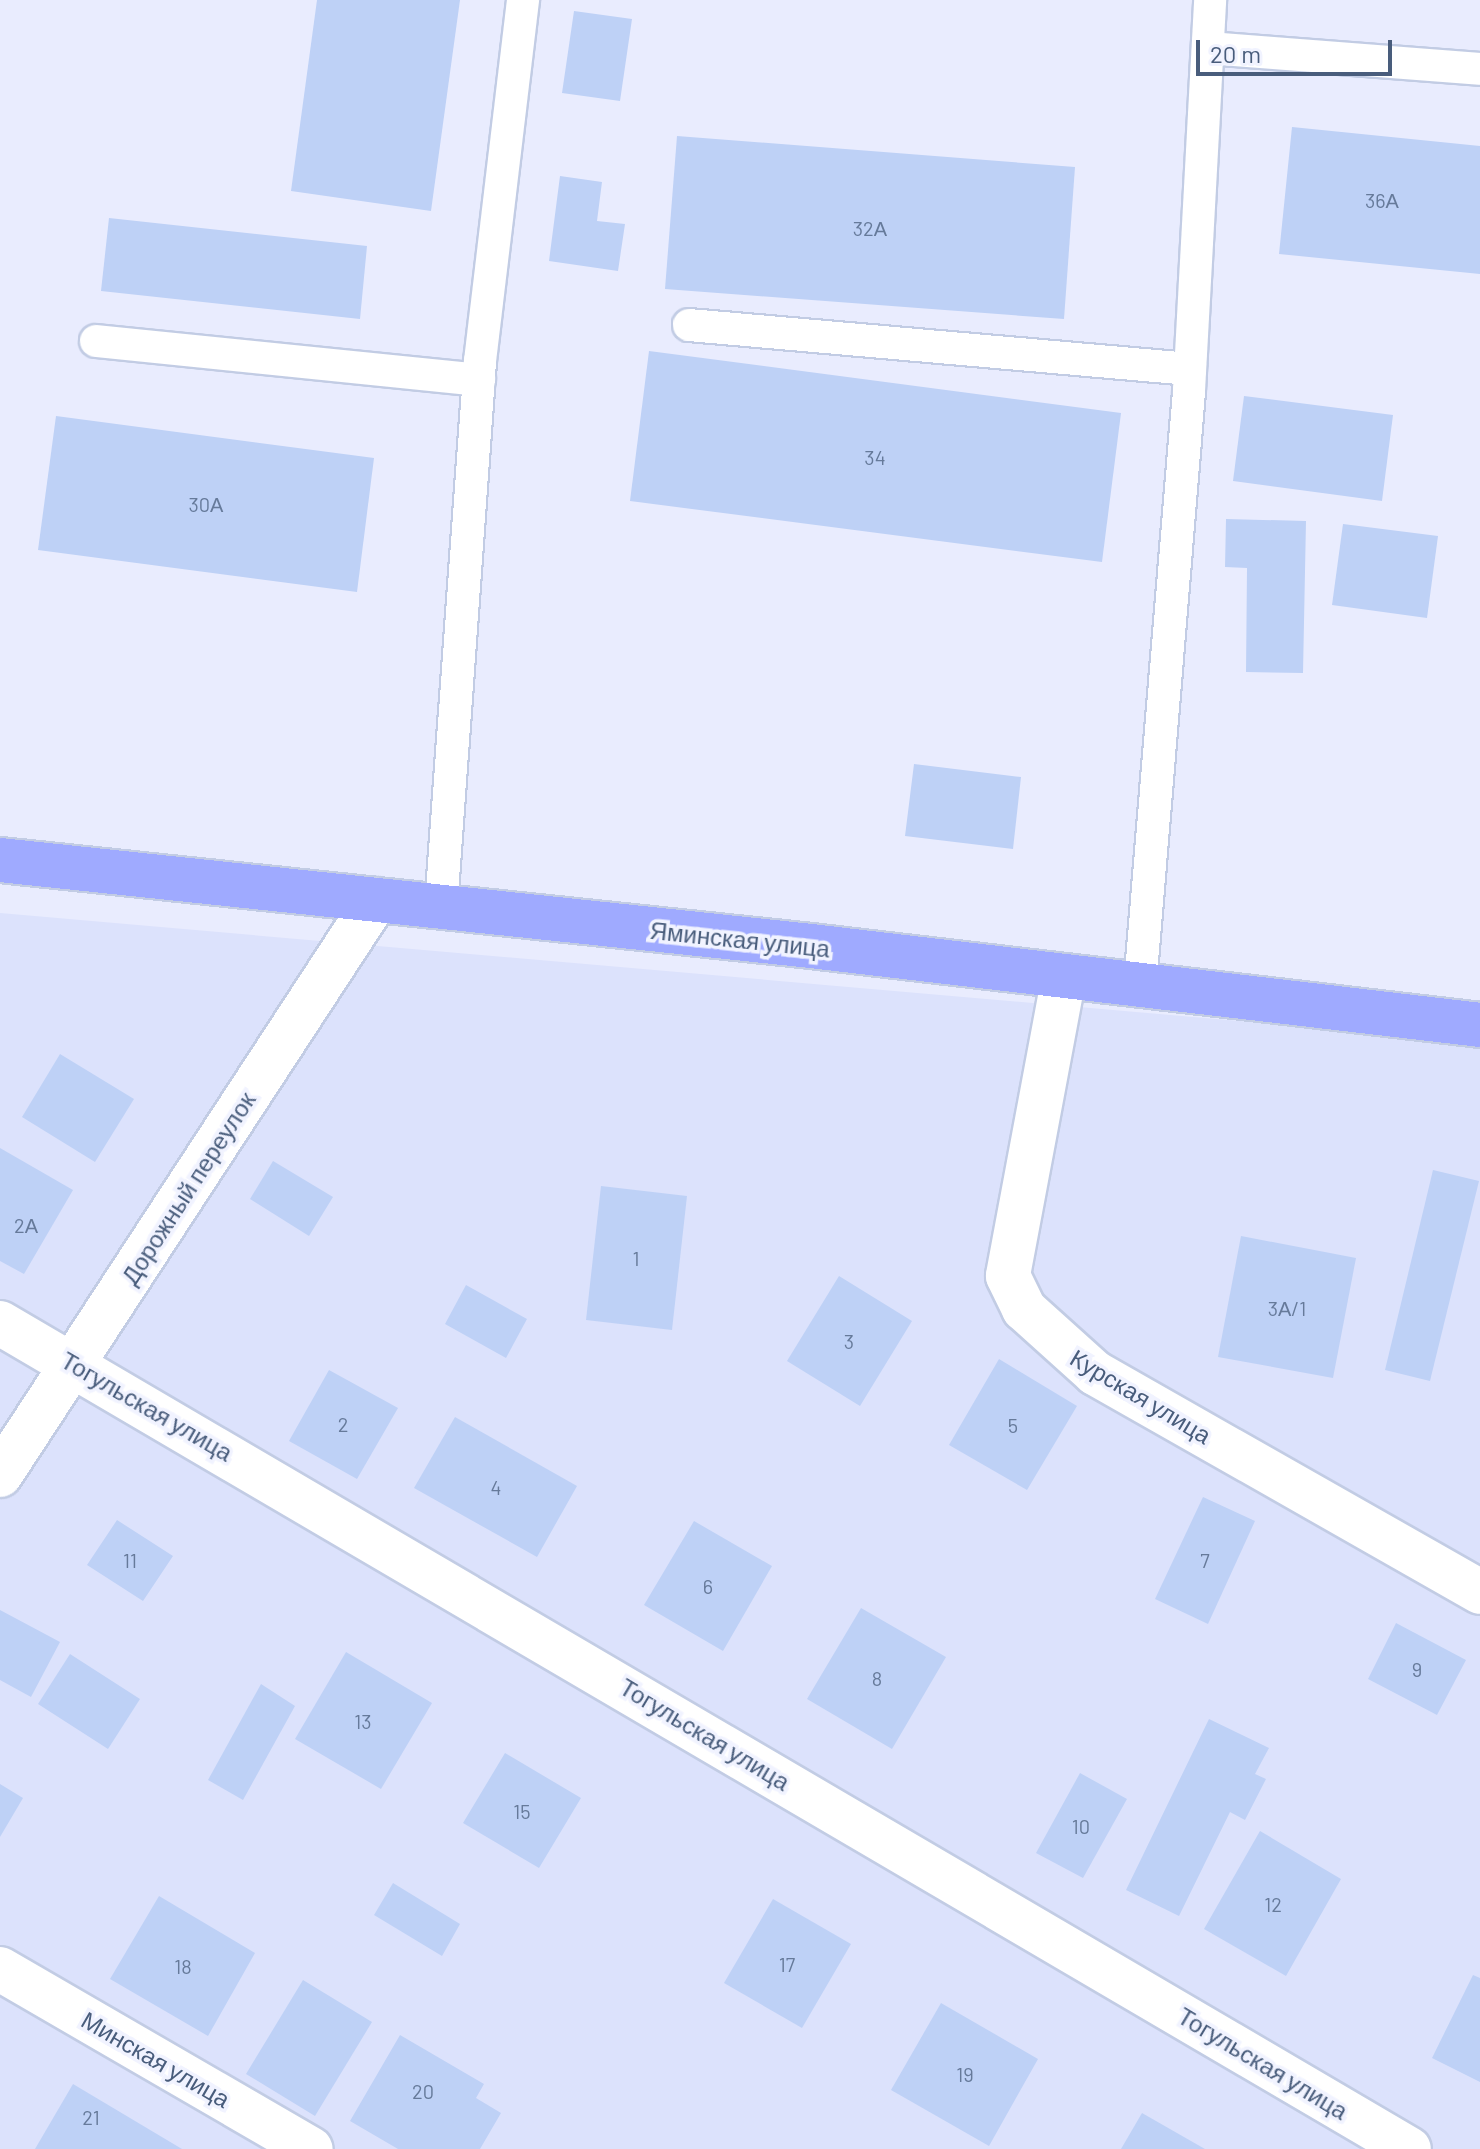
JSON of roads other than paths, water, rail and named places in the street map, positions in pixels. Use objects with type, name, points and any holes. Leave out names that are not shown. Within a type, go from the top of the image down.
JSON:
[{"type":"main road","name":"Яминская улица","points":[[0,860],[1064,976],[1480,1025]]},
{"type":"street","name":"Дорожный переулок","points":[[0,1475],[376,900]]},
{"type":"street","name":"Курская улица","points":[[1064,976],[1008,1276],[1024,1309],[1095,1373],[1480,1592]]},
{"type":"street","name":"Тогульская улица","points":[[0,1323],[73,1362],[1409,2149]]},
{"type":"street","name":"Минская улица","points":[[0,1969],[311,2149]]},
{"type":"lane","points":[[441,907],[479,380],[523,0]]},
{"type":"lane","points":[[1140,985],[1190,369],[1210,0]]},
{"type":"lane","points":[[1208,48],[1480,69]]},
{"type":"lane","points":[[689,325],[1190,369]]},
{"type":"lane","points":[[96,341],[479,380]]}]
